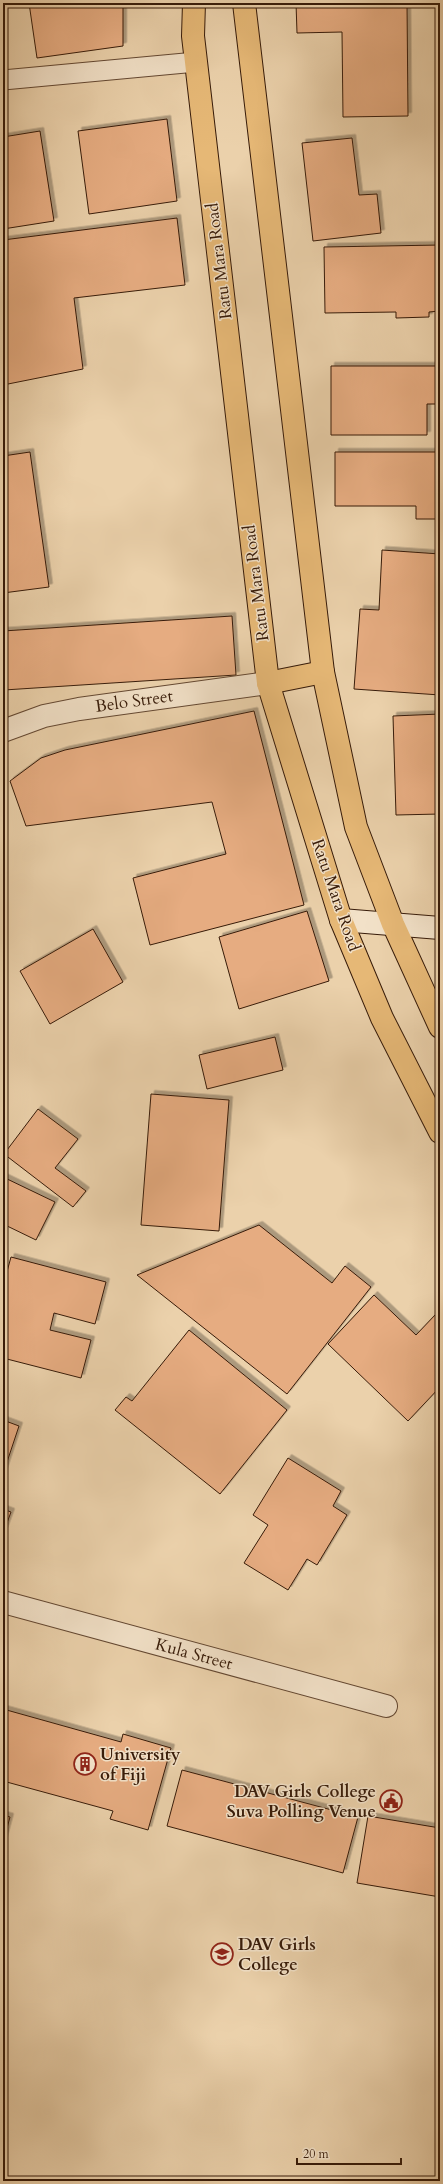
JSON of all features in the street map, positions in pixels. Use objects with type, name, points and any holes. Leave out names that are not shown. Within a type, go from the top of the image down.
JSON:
[{"type":"highway","name":"Ratu Mara Road","points":[[194,3],[196,62],[268,683],[342,920],[382,1018],[440,1132]]},
{"type":"highway","points":[[244,3],[323,672],[356,827],[393,924],[440,1027]]},
{"type":"highway","points":[[268,683],[323,672]]},
{"type":"street","name":"Belo Street","points":[[3,731],[44,716],[79,709],[268,683]]},
{"type":"street","points":[[342,920],[440,928]]},
{"type":"street","name":"Kula Street","points":[[3,1602],[386,1706]]},
{"type":"lane","points":[[3,80],[196,62]]},
{"type":"building","points":[[29,3],[123,3],[123,46],[37,58]]},
{"type":"building","points":[[296,3],[407,3],[408,116],[343,117],[342,32],[297,33]]},
{"type":"building","points":[[167,119],[177,201],[89,214],[78,131]]},
{"type":"building","points":[[40,131],[54,221],[3,229],[3,137]]},
{"type":"building","points":[[352,138],[359,195],[377,194],[381,233],[313,241],[302,143]]},
{"type":"building","points":[[177,218],[185,285],[74,298],[83,369],[3,385],[3,240]]},
{"type":"building","points":[[440,245],[440,311],[429,312],[429,317],[396,318],[396,312],[325,313],[324,247]]},
{"type":"building","points":[[331,366],[440,366],[440,404],[427,404],[427,435],[331,435]]},
{"type":"building","points":[[30,452],[49,587],[3,593],[3,456]]},
{"type":"building","points":[[335,452],[440,452],[440,519],[416,519],[416,506],[335,506]]},
{"type":"building","points":[[382,550],[440,554],[440,695],[354,689],[360,609],[379,610]]},
{"type":"building","points":[[232,616],[236,675],[4,690],[3,631]]},
{"type":"building","points":[[254,711],[304,905],[150,945],[133,878],[226,854],[212,802],[26,826],[10,781],[41,758],[65,750]]},
{"type":"building","points":[[440,714],[440,814],[396,815],[393,716]]},
{"type":"building","points":[[307,911],[329,981],[239,1009],[219,937]]},
{"type":"building","points":[[93,929],[123,982],[50,1024],[20,971]]},
{"type":"building","points":[[275,1037],[283,1070],[207,1089],[199,1055]]},
{"type":"building","points":[[151,1094],[229,1100],[219,1231],[141,1225]]},
{"type":"building","points":[[38,1109],[78,1139],[55,1168],[86,1191],[73,1207],[4,1154]]},
{"type":"building","points":[[3,1177],[55,1202],[36,1240],[3,1224]]},
{"type":"building","points":[[259,1225],[332,1283],[345,1266],[371,1287],[287,1394],[137,1275]]},
{"type":"building","points":[[11,1257],[106,1282],[95,1324],[54,1313],[50,1330],[91,1340],[81,1378],[3,1358],[3,1286]]},
{"type":"building","points":[[374,1295],[416,1335],[436,1314],[440,1317],[440,1387],[408,1421],[328,1344]]},
{"type":"building","points":[[189,1330],[287,1410],[220,1494],[115,1410],[126,1397],[132,1401]]},
{"type":"building","points":[[3,1420],[19,1426],[3,1474]]},
{"type":"building","points":[[288,1458],[341,1491],[333,1506],[347,1515],[317,1565],[307,1559],[288,1590],[244,1563],[268,1525],[253,1515]]},
{"type":"building","points":[[3,1509],[11,1512],[4,1531],[3,1531]]},
{"type":"building","name":"University of Fiji","points":[[3,1709],[121,1742],[123,1734],[171,1748],[148,1830],[110,1819],[113,1811],[3,1781]]},
{"type":"building","points":[[182,1770],[358,1817],[343,1873],[167,1826]]},
{"type":"building","points":[[3,1815],[10,1817],[3,1843]]},
{"type":"building","points":[[368,1816],[440,1828],[440,1897],[357,1883]]},
{"type":"place","name":"University of Fiji","points":[[85,1764]]},
{"type":"place","name":"DAV Girls College Suva Polling Venue","points":[[391,1801]]},
{"type":"place","name":"DAV Girls College","points":[[222,1954]]}]
